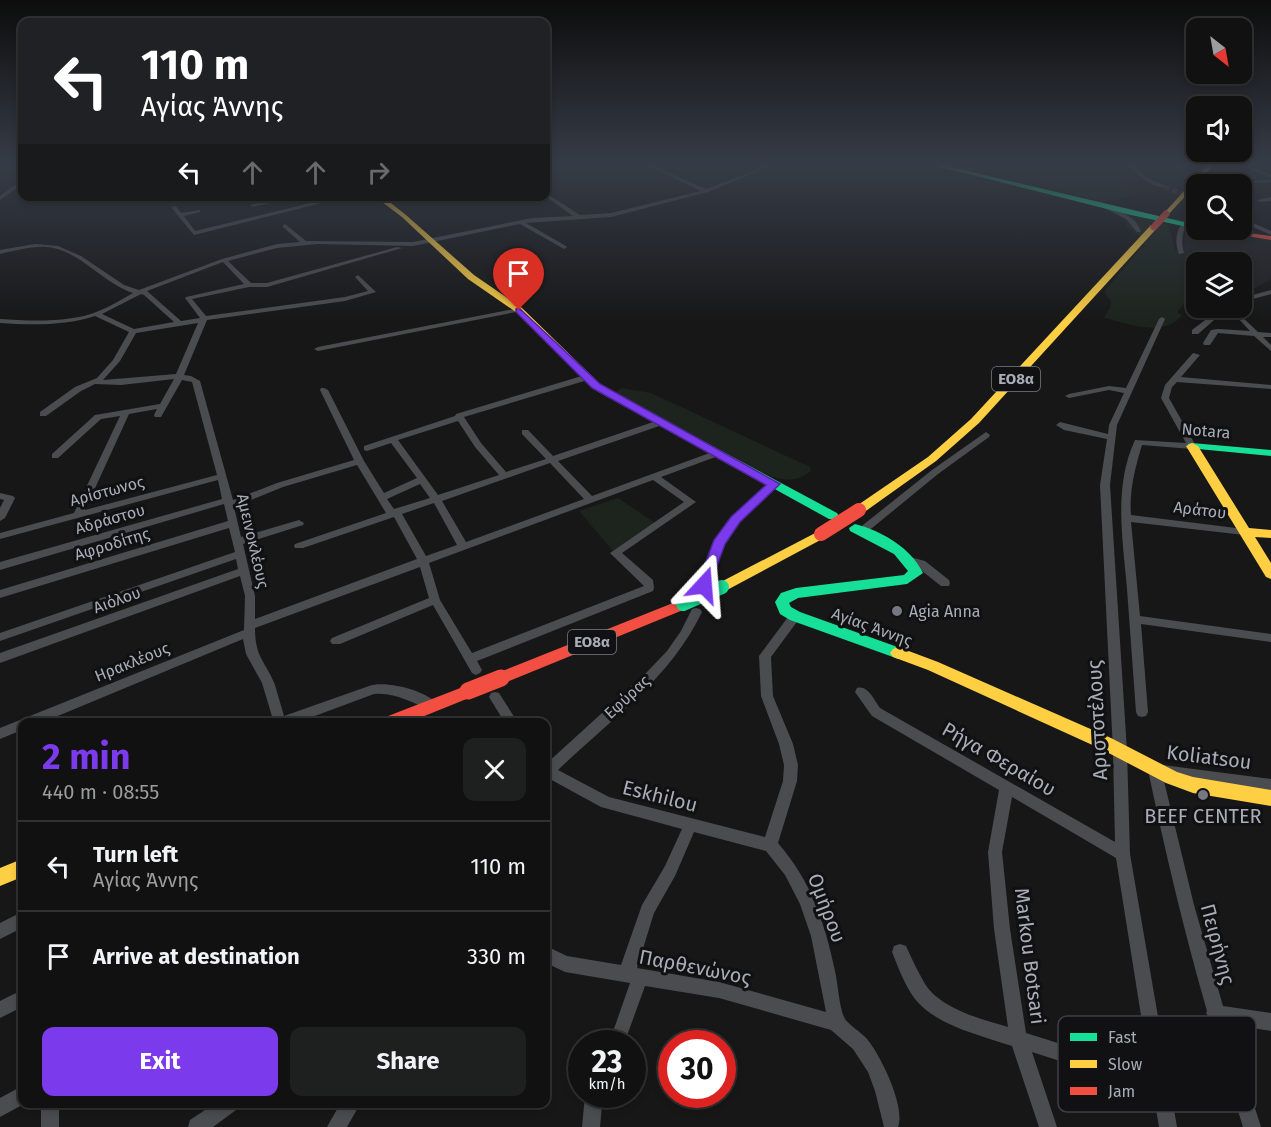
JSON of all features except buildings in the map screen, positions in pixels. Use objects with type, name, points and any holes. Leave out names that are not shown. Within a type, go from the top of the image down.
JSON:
[{"type":"main road","points":[[406,218],[471,278],[519,310],[600,389],[833,516]]},
{"type":"main road","points":[[1157,218],[1186,224]]},
{"type":"main road","name":"ΕΟ8α","points":[[400,718],[722,587],[821,534],[858,510],[932,459],[975,421],[1163,218]]},
{"type":"main road","points":[[1252,235],[1271,238]]},
{"type":"main road","points":[[1192,446],[1271,574]]},
{"type":"main road","name":"Notara","points":[[1192,446],[1271,453]]},
{"type":"main road","points":[[859,529],[896,550],[910,561]]},
{"type":"main road","name":"Αράτου","points":[[1244,532],[1271,534]]},
{"type":"main road","name":"Αγίας Άννης","points":[[910,561],[916,568],[916,573],[907,579],[796,593],[786,597],[783,606],[795,616],[933,666],[1120,751],[1155,770]]},
{"type":"main road","name":"Koliatsou","points":[[1155,770],[1193,785],[1271,798]]},
{"type":"main road","points":[[0,877],[18,870]]},
{"type":"street","points":[[182,218],[194,233],[263,218]]},
{"type":"street","points":[[222,227],[216,222],[234,218]]},
{"type":"street","points":[[0,321],[32,323],[96,314],[137,293],[224,260],[277,246],[304,242],[413,244],[521,222],[584,218]]},
{"type":"street","points":[[1127,218],[1139,231]]},
{"type":"street","points":[[521,222],[564,247]]},
{"type":"street","points":[[1252,224],[1271,233]]},
{"type":"street","points":[[285,226],[304,242]]},
{"type":"street","points":[[1181,253],[1178,240],[1186,230]]},
{"type":"street","points":[[189,298],[249,285],[267,285],[413,244]]},
{"type":"street","points":[[0,252],[38,246],[58,247],[137,293],[146,293],[180,324]]},
{"type":"street","points":[[224,260],[249,285]]},
{"type":"street","points":[[96,314],[133,331],[335,301],[373,292],[358,277]]},
{"type":"street","points":[[1252,297],[1271,292]]},
{"type":"street","points":[[180,293],[189,298],[204,319]]},
{"type":"street","points":[[318,349],[519,310]]},
{"type":"street","points":[[1195,332],[1212,318]]},
{"type":"street","points":[[1241,318],[1271,349]]},
{"type":"street","points":[[158,416],[179,377],[204,319]]},
{"type":"street","name":"Αριστοτέλους","points":[[1150,1016],[1123,854],[1120,751],[1105,485],[1113,425],[1162,319]]},
{"type":"street","points":[[43,414],[78,389],[97,380],[116,361],[133,331]]},
{"type":"street","points":[[1207,342],[1218,331],[1271,335]]},
{"type":"street","points":[[1192,446],[1164,398],[1165,392],[1196,355]]},
{"type":"street","points":[[97,380],[102,383],[179,377]]},
{"type":"street","name":"Αμεινοκλέους","points":[[179,377],[196,381],[229,502],[250,596],[249,628],[252,654],[268,683],[278,718]]},
{"type":"street","points":[[366,448],[458,418],[466,412],[588,377]]},
{"type":"street","points":[[1175,379],[1271,387]]},
{"type":"street","points":[[1069,396],[1109,388],[1128,391]]},
{"type":"street","points":[[324,390],[359,461],[423,561],[435,600],[476,670]]},
{"type":"street","points":[[56,456],[98,417],[162,406]]},
{"type":"street","points":[[78,514],[126,412]]},
{"type":"street","points":[[458,418],[505,476]]},
{"type":"street","points":[[299,546],[662,422]]},
{"type":"street","points":[[1060,425],[1111,437]]},
{"type":"street","points":[[525,432],[590,500]]},
{"type":"street","points":[[859,529],[986,435]]},
{"type":"street","points":[[393,439],[423,479],[463,546]]},
{"type":"street","name":"Notara","points":[[1125,518],[1128,476],[1138,442],[1192,446]]},
{"type":"street","name":"Ηρακλέους","points":[[39,718],[249,628],[463,546],[718,453]]},
{"type":"street","name":"Αδράστου","points":[[0,566],[229,502],[359,461]]},
{"type":"street","name":"Αρίστωνος","points":[[0,536],[222,476]]},
{"type":"street","points":[[469,659],[649,588],[649,583],[615,553],[691,502],[654,477]]},
{"type":"street","points":[[381,498],[423,479]]},
{"type":"street","points":[[704,585],[719,543],[735,519],[774,484]]},
{"type":"street","points":[[0,518],[5,497]]},
{"type":"street","points":[[1125,518],[1142,712]]},
{"type":"street","name":"Αράτου","points":[[1125,518],[1244,532]]},
{"type":"street","name":"Αφροδίτης","points":[[0,594],[233,523]]},
{"type":"street","points":[[238,542],[299,523]]},
{"type":"street","points":[[0,637],[241,554]]},
{"type":"street","points":[[910,561],[929,568],[945,583]]},
{"type":"street","name":"Αιόλου","points":[[0,658],[244,571]]},
{"type":"street","points":[[336,641],[435,600]]},
{"type":"street","name":"Εφύρας","points":[[550,768],[659,667],[678,644],[696,612]]},
{"type":"street","points":[[770,845],[790,781],[791,765],[766,688],[765,656],[795,616]]},
{"type":"street","points":[[1134,619],[1271,638]]},
{"type":"street","points":[[294,718],[373,689],[385,687],[397,688],[432,705]]},
{"type":"street","name":"Ρήγα Φεραίου","points":[[861,693],[876,712],[1123,854]]},
{"type":"street","points":[[495,698],[509,718]]},
{"type":"street","points":[[0,734],[18,727]]},
{"type":"street","name":"Koliatsou","points":[[1155,770],[1271,784]]},
{"type":"street","name":"Πειρήνης","points":[[1155,770],[1182,891],[1216,1016]]},
{"type":"street","name":"Eskhilou","points":[[550,774],[606,803],[770,845]]},
{"type":"street","name":"Markou Botsari","points":[[1007,786],[995,852],[1002,929],[1018,1038],[1048,1127]]},
{"type":"street","points":[[622,1030],[647,910],[691,824]]},
{"type":"street","name":"Ομήρου","points":[[770,845],[799,884],[807,900],[829,975],[836,1023]]},
{"type":"street","points":[[0,931],[18,922]]},
{"type":"street","points":[[900,952],[920,992],[933,1006],[968,1023],[1058,1051]]},
{"type":"street","name":"Παρθενώνος","points":[[550,956],[565,964],[719,990],[836,1023]]},
{"type":"street","points":[[0,1010],[18,1001]]},
{"type":"street","points":[[1215,1013],[1234,1016]]},
{"type":"street","points":[[1256,1020],[1271,1022]]},
{"type":"street","points":[[836,1023],[851,1033],[867,1050],[885,1086],[891,1121]]},
{"type":"street","points":[[0,1108],[18,1097]]},
{"type":"street","points":[[50,1108],[50,1127]]},
{"type":"street","points":[[199,1126],[224,1108]]},
{"type":"street","points":[[336,1127],[348,1108]]},
{"type":"street","points":[[591,1127],[593,1108]]},
{"type":"street","name":"Αριστοτέλους","points":[[1166,1112],[1168,1127]]},
{"type":"street","name":"Πειρήνης","points":[[1247,1112],[1252,1127]]},
{"type":"shaded area","points":[[1123,218],[1143,218],[1169,226],[1175,250],[1183,254],[1186,302],[1177,312],[1182,315],[1165,326],[1156,328],[1135,326],[1104,318],[1111,301],[1105,294],[1106,289],[1146,242],[1126,226],[1127,222]]},
{"type":"shaded area","points":[[1186,227],[1186,240],[1252,240],[1252,237],[1271,240],[1271,279],[1252,289],[1252,252],[1186,252],[1186,284],[1183,258]]},
{"type":"shaded area","points":[[622,388],[651,393],[810,467],[811,471],[799,478],[788,480],[762,473],[614,393]]},
{"type":"shaded area","points":[[618,498],[655,523],[613,551],[579,511]]},
{"type":"traffic: fast","points":[[1153,218],[1186,225]]},
{"type":"traffic: fast","points":[[608,393],[833,516]]},
{"type":"traffic: fast","points":[[1192,446],[1271,453]]},
{"type":"traffic: fast","points":[[855,528],[899,551],[916,573],[907,579],[796,593],[786,597],[782,602],[785,610],[795,616],[898,653]]},
{"type":"traffic: fast","points":[[683,604],[722,587]]},
{"type":"traffic: slow","points":[[406,218],[471,277],[519,310],[596,386],[608,393]]},
{"type":"traffic: slow","points":[[859,510],[932,459],[975,421],[1154,227]]},
{"type":"traffic: slow","points":[[1192,446],[1271,574]]},
{"type":"traffic: slow","points":[[1244,532],[1271,534]]},
{"type":"traffic: slow","points":[[722,587],[821,534]]},
{"type":"traffic: slow","points":[[898,653],[933,666],[1105,743],[1172,778],[1193,785],[1271,798]]},
{"type":"traffic: slow","points":[[0,877],[18,870]]},
{"type":"traffic: jam","points":[[1154,227],[1163,218]]},
{"type":"traffic: jam","points":[[1252,235],[1271,238]]},
{"type":"traffic: jam","points":[[821,534],[859,510]]},
{"type":"traffic: jam","points":[[501,678],[683,604]]},
{"type":"traffic: jam","points":[[468,691],[501,678]]},
{"type":"traffic: jam","points":[[401,718],[468,691]]},
{"type":"place","name":"Agia Anna","points":[[897,611]]},
{"type":"place","name":"BEEF CENTER","points":[[1203,795]]},
{"type":"route","points":[[519,310],[596,386],[774,484],[735,519],[719,543],[704,585]]}]
